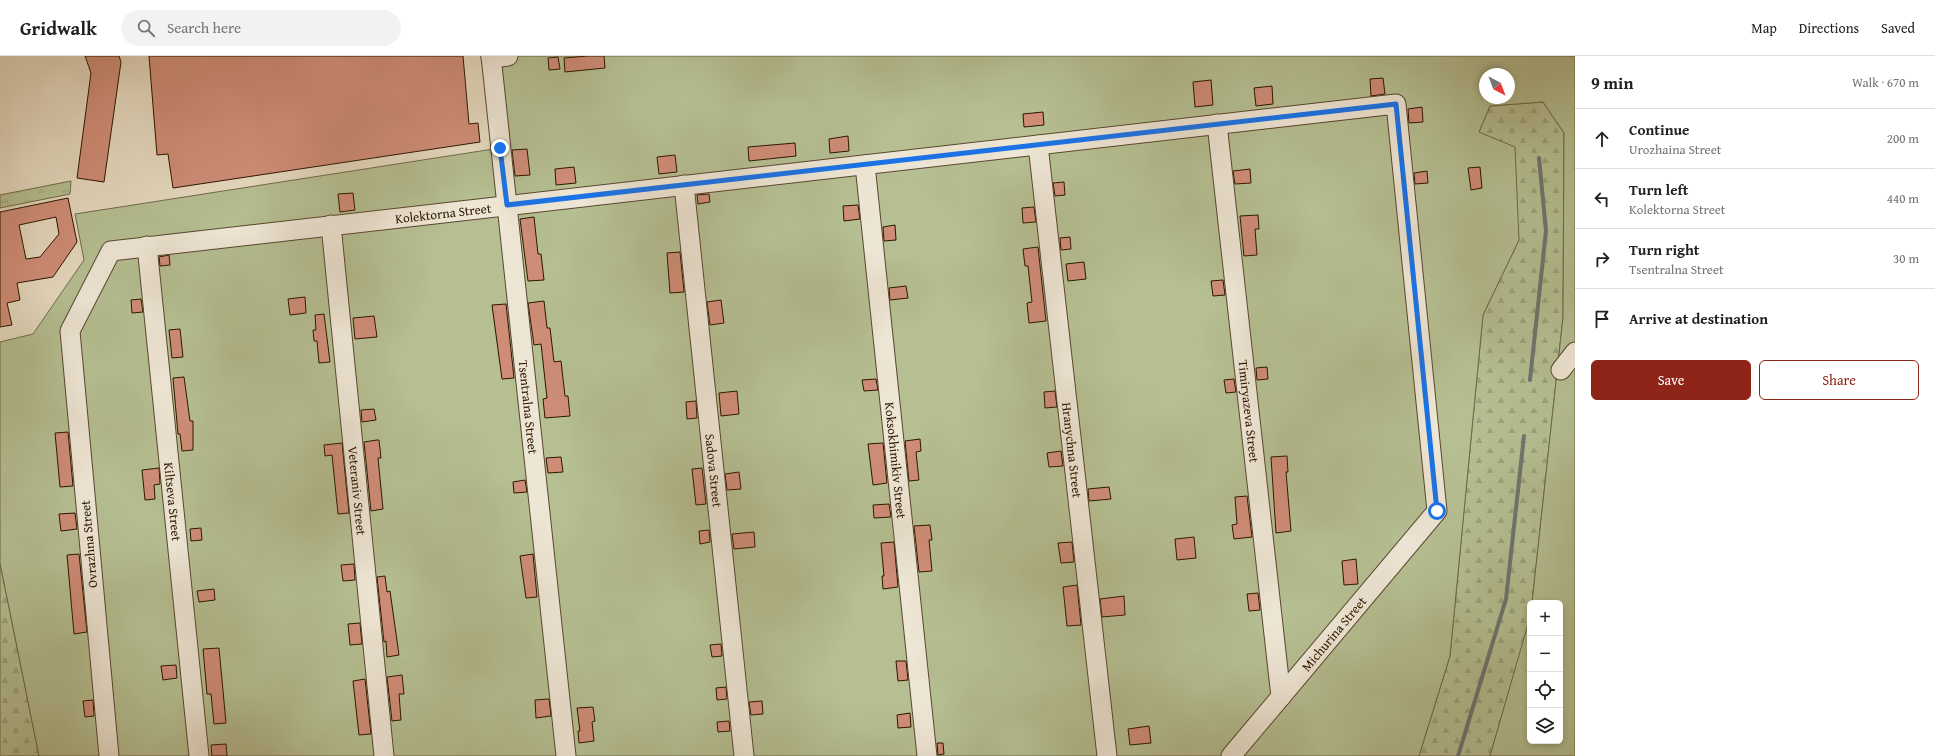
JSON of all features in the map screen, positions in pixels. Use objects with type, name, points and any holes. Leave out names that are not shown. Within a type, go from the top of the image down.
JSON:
[{"type":"lane","name":"Tsentralna Street","points":[[497,57],[507,205],[566,756]]},
{"type":"lane","name":"Kolektorna Street","points":[[70,331],[111,250],[1396,104],[1437,511]]},
{"type":"lane","name":"Timiryazeva Street","points":[[1217,124],[1281,697]]},
{"type":"lane","name":"Hranychna Street","points":[[1038,145],[1107,756]]},
{"type":"lane","name":"Koksokhimikiv Street","points":[[865,165],[927,756]]},
{"type":"lane","name":"Sadova Street","points":[[684,185],[744,756]]},
{"type":"lane","name":"Veteraniv Street","points":[[331,225],[384,756]]},
{"type":"lane","name":"Kiltseva Street","points":[[147,246],[199,756]]},
{"type":"lane","name":"Ovrazhna Street","points":[[70,331],[109,756]]},
{"type":"lane","points":[[1561,370],[1575,352]]},
{"type":"lane","name":"Michurina Street","points":[[1231,756],[1437,511]]},
{"type":"green space","points":[[491,56],[1575,56],[1575,756],[1490,756],[1527,627],[1527,744],[1563,744],[1563,600],[1532,600],[1563,317],[1564,133],[1543,102],[1490,106],[1479,132],[1515,147],[1519,240],[1483,315],[1450,656],[1419,756],[39,756],[0,563],[0,342],[33,334],[84,260],[75,214],[500,148]]},
{"type":"green space","points":[[1543,102],[1564,133],[1563,317],[1532,600],[1527,600],[1527,630],[1490,756],[1419,756],[1450,656],[1483,315],[1519,240],[1479,132],[1490,106]]},
{"type":"green space","points":[[71,181],[70,194],[0,208],[0,195]]},
{"type":"green space","points":[[0,563],[39,756],[0,756]]},
{"type":"building","points":[[85,56],[119,56],[121,62],[104,182],[77,178],[91,73]]},
{"type":"building","points":[[149,56],[463,56],[469,124],[478,123],[480,142],[173,188],[168,154],[157,155]]},
{"type":"building","points":[[604,56],[605,68],[565,72],[564,58]]},
{"type":"building","points":[[558,57],[560,69],[549,70],[548,58]]},
{"type":"building","points":[[1383,78],[1385,94],[1371,96],[1370,79]]},
{"type":"building","points":[[1211,80],[1213,105],[1195,107],[1193,82]]},
{"type":"building","points":[[1272,86],[1273,104],[1256,106],[1254,88]]},
{"type":"building","points":[[1422,107],[1423,122],[1409,123],[1408,109]]},
{"type":"building","points":[[1043,112],[1044,125],[1024,127],[1023,114]]},
{"type":"building","points":[[848,136],[849,151],[830,153],[829,139]]},
{"type":"building","points":[[795,143],[796,156],[749,161],[748,147]]},
{"type":"building","points":[[527,149],[530,175],[515,176],[512,150]]},
{"type":"building","points":[[675,155],[677,172],[659,174],[657,157]]},
{"type":"building","points":[[574,167],[576,183],[556,185],[555,169]]},
{"type":"building","points":[[1480,167],[1482,188],[1471,190],[1468,168]]},
{"type":"building","points":[[1250,169],[1251,183],[1235,184],[1233,171]]},
{"type":"building","points":[[1427,171],[1428,183],[1415,184],[1414,173]]},
{"type":"building","points":[[1064,182],[1065,195],[1055,196],[1053,183]]},
{"type":"building","points":[[353,193],[355,210],[340,212],[338,194]]},
{"type":"building","points":[[709,194],[710,202],[698,204],[697,195]]},
{"type":"building","points":[[68,198],[77,242],[53,277],[17,283],[20,300],[7,303],[12,325],[0,327],[0,212]],"holes":[[[56,217],[59,234],[40,257],[26,259],[19,225]]]},
{"type":"building","points":[[858,205],[860,219],[844,221],[843,206]]},
{"type":"building","points":[[1034,207],[1036,222],[1023,223],[1022,208]]},
{"type":"building","points":[[1258,215],[1259,229],[1255,229],[1257,255],[1244,256],[1240,216]]},
{"type":"building","points":[[534,217],[538,254],[541,254],[544,280],[528,281],[520,219]]},
{"type":"building","points":[[895,225],[896,240],[884,241],[883,227]]},
{"type":"building","points":[[1070,237],[1071,249],[1061,250],[1060,238]]},
{"type":"building","points":[[1038,247],[1046,321],[1029,323],[1027,303],[1032,302],[1028,266],[1025,266],[1023,249]]},
{"type":"building","points":[[680,252],[684,292],[670,293],[667,253]]},
{"type":"building","points":[[169,255],[170,265],[160,266],[159,257]]},
{"type":"building","points":[[1084,262],[1086,279],[1068,281],[1066,264]]},
{"type":"building","points":[[1223,280],[1225,295],[1213,296],[1211,281]]},
{"type":"building","points":[[906,286],[908,298],[890,300],[889,288]]},
{"type":"building","points":[[305,297],[306,313],[290,315],[288,299]]},
{"type":"building","points":[[141,299],[143,312],[132,313],[131,300]]},
{"type":"building","points":[[721,300],[724,323],[710,325],[707,302]]},
{"type":"building","points":[[544,301],[547,328],[550,328],[554,362],[561,361],[565,396],[568,396],[570,416],[545,418],[543,399],[547,398],[541,344],[534,345],[528,303]]},
{"type":"building","points":[[506,304],[514,378],[502,379],[492,305]]},
{"type":"building","points":[[324,314],[330,362],[319,363],[317,341],[314,341],[313,330],[316,330],[315,315]]},
{"type":"building","points":[[374,316],[377,337],[355,339],[353,318]]},
{"type":"building","points":[[180,329],[183,357],[172,358],[169,330]]},
{"type":"building","points":[[1267,367],[1268,379],[1257,380],[1256,368]]},
{"type":"building","points":[[184,377],[190,421],[193,421],[193,450],[182,451],[180,434],[178,434],[173,378]]},
{"type":"building","points":[[876,379],[878,390],[864,391],[862,380]]},
{"type":"building","points":[[1234,379],[1236,392],[1226,393],[1224,380]]},
{"type":"building","points":[[737,391],[739,414],[721,416],[719,393]]},
{"type":"building","points":[[1055,391],[1057,407],[1045,408],[1044,392]]},
{"type":"building","points":[[696,401],[697,418],[687,419],[686,402]]},
{"type":"building","points":[[374,409],[376,420],[362,422],[361,410]]},
{"type":"building","points":[[68,432],[73,486],[60,487],[55,433]]},
{"type":"building","points":[[920,439],[921,451],[916,452],[919,480],[909,481],[905,441]]},
{"type":"building","points":[[379,440],[381,458],[378,458],[383,509],[371,511],[364,442]]},
{"type":"building","points":[[342,443],[349,513],[338,514],[332,455],[325,456],[324,445]]},
{"type":"building","points":[[883,443],[887,483],[873,485],[868,444]]},
{"type":"building","points":[[1061,451],[1063,466],[1049,467],[1047,453]]},
{"type":"building","points":[[1287,456],[1288,472],[1286,472],[1291,531],[1276,533],[1271,457]]},
{"type":"building","points":[[561,457],[563,472],[548,473],[546,458]]},
{"type":"building","points":[[159,468],[160,484],[154,485],[155,499],[145,500],[142,470]]},
{"type":"building","points":[[702,468],[706,504],[696,505],[692,469]]},
{"type":"building","points":[[739,472],[741,489],[727,490],[725,474]]},
{"type":"building","points":[[525,480],[527,492],[514,493],[513,482]]},
{"type":"building","points":[[1109,487],[1111,499],[1089,501],[1088,489]]},
{"type":"building","points":[[1247,496],[1252,537],[1234,539],[1232,525],[1237,524],[1235,497]]},
{"type":"building","points":[[889,504],[891,517],[874,518],[873,505]]},
{"type":"building","points":[[75,513],[77,529],[61,531],[59,514]]},
{"type":"building","points":[[930,525],[932,540],[929,540],[932,571],[919,572],[914,526]]},
{"type":"building","points":[[201,528],[202,540],[191,541],[190,529]]},
{"type":"building","points":[[709,530],[710,542],[700,544],[699,531]]},
{"type":"building","points":[[754,532],[755,547],[734,549],[732,534]]},
{"type":"building","points":[[1194,537],[1196,558],[1177,560],[1175,539]]},
{"type":"building","points":[[894,542],[898,587],[883,589],[882,576],[884,576],[881,543]]},
{"type":"building","points":[[1072,542],[1074,562],[1061,563],[1058,543]]},
{"type":"building","points":[[79,554],[87,632],[74,634],[67,555]]},
{"type":"building","points":[[533,554],[537,597],[526,598],[520,556]]},
{"type":"building","points":[[1356,559],[1358,584],[1344,585],[1342,561]]},
{"type":"building","points":[[354,564],[355,580],[343,581],[341,565]]},
{"type":"building","points":[[385,576],[387,592],[390,591],[399,655],[387,657],[377,577]]},
{"type":"building","points":[[1077,585],[1081,625],[1067,626],[1063,587]]},
{"type":"building","points":[[214,589],[215,600],[199,602],[197,591]]},
{"type":"building","points":[[1258,593],[1260,610],[1249,611],[1247,594]]},
{"type":"building","points":[[1124,596],[1125,615],[1102,617],[1100,599]]},
{"type":"building","points":[[360,623],[362,644],[350,645],[348,624]]},
{"type":"building","points":[[721,644],[722,656],[712,657],[710,645]]},
{"type":"building","points":[[219,648],[226,723],[214,724],[211,694],[207,694],[203,649]]},
{"type":"building","points":[[896,661],[906,661],[908,680],[898,681]]},
{"type":"building","points":[[176,665],[177,678],[163,680],[161,666]]},
{"type":"building","points":[[402,675],[404,694],[399,694],[401,720],[392,721],[387,677]]},
{"type":"building","points":[[365,679],[371,734],[359,735],[353,681]]},
{"type":"building","points":[[726,687],[727,699],[717,700],[716,688]]},
{"type":"building","points":[[549,699],[551,716],[536,718],[535,700]]},
{"type":"building","points":[[93,700],[94,716],[85,717],[83,701]]},
{"type":"building","points":[[762,701],[763,714],[751,715],[749,702]]},
{"type":"building","points":[[593,707],[595,721],[592,722],[594,741],[579,743],[578,731],[580,731],[577,708]]},
{"type":"building","points":[[910,713],[911,727],[898,728],[897,715]]},
{"type":"building","points":[[729,721],[730,731],[718,732],[717,722]]},
{"type":"building","points":[[1149,726],[1151,743],[1130,745],[1128,729]]},
{"type":"building","points":[[937,743],[943,743],[944,754],[938,755]]},
{"type":"building","points":[[226,744],[227,756],[212,756],[211,745]]},
{"type":"waterway","points":[[1530,380],[1546,231],[1539,158]]},
{"type":"waterway","points":[[1458,756],[1506,599],[1524,436]]},
{"type":"route","points":[[500,148],[507,205],[1396,104],[1437,511]]}]
